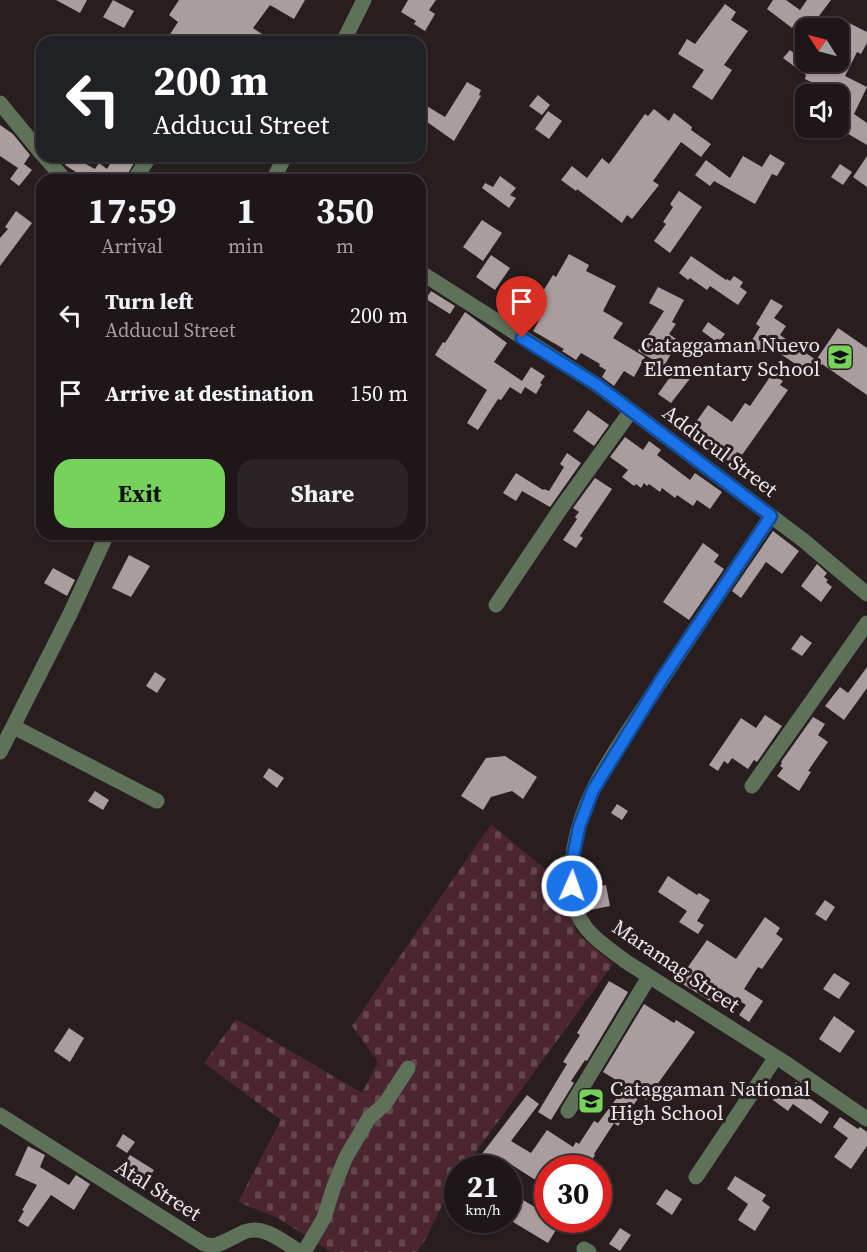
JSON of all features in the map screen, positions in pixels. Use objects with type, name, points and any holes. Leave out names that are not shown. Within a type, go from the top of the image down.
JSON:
[{"type":"street","points":[[346,36],[364,0]]},
{"type":"street","points":[[0,103],[36,147]]},
{"type":"street","points":[[49,162],[60,174]]},
{"type":"street","name":"Adducul Street","points":[[426,276],[597,385],[771,516],[867,594]]},
{"type":"street","points":[[496,605],[559,511],[631,411]]},
{"type":"street","name":"Maramag Street","points":[[771,516],[620,745],[593,790],[579,827],[573,857],[572,886],[576,910],[583,924],[601,943],[649,977],[776,1057],[867,1119]]},
{"type":"street","points":[[0,752],[14,728],[104,540]]},
{"type":"street","points":[[752,786],[867,623]]},
{"type":"street","points":[[14,728],[157,801]]},
{"type":"street","points":[[568,1111],[649,977]]},
{"type":"street","points":[[696,1178],[776,1057]]},
{"type":"street","points":[[297,1251],[324,1218],[346,1156],[369,1118],[385,1104],[408,1068]]},
{"type":"street","name":"Atal Street","points":[[0,1114],[204,1244],[213,1246],[246,1231],[257,1229],[267,1232],[297,1251]]},
{"type":"green space","points":[[491,824],[568,888],[576,932],[613,964],[473,1155],[444,1155],[444,1202],[417,1252],[331,1252],[278,1218],[238,1202],[281,1120],[204,1063],[236,1019],[362,1093],[378,1062],[352,1026]]},
{"type":"building","points":[[56,0],[87,0],[80,13]]},
{"type":"building","points":[[113,0],[134,11],[124,28],[103,17]]},
{"type":"building","points":[[179,0],[305,0],[294,19],[270,5],[253,28],[265,36],[169,36],[178,22],[169,15]]},
{"type":"building","points":[[408,0],[436,0],[429,10],[435,14],[425,31],[414,24],[416,21],[401,12]]},
{"type":"building","points":[[773,0],[786,0],[800,10],[807,0],[831,0],[819,16],[823,18],[795,18],[792,28],[767,9]]},
{"type":"building","points":[[725,4],[736,12],[731,20],[748,31],[724,65],[732,70],[712,100],[692,87],[704,70],[678,54],[687,39],[695,44]]},
{"type":"building","points":[[849,23],[867,32],[867,43],[861,54],[857,52],[849,68]]},
{"type":"building","points":[[790,50],[795,54],[795,67],[783,58]]},
{"type":"building","points":[[802,72],[847,72],[845,76],[867,87],[854,114],[867,123],[867,145],[849,134],[849,84],[815,84],[805,79],[806,75]]},
{"type":"building","points":[[467,82],[481,90],[479,95],[481,96],[454,141],[426,121],[426,106],[445,117]]},
{"type":"building","points":[[538,95],[550,105],[542,115],[529,106]]},
{"type":"building","points":[[654,109],[669,121],[674,113],[692,127],[691,130],[711,144],[701,157],[681,142],[653,181],[659,185],[632,219],[627,215],[622,223],[577,189],[576,191],[561,180],[572,166],[587,178],[602,158],[609,164],[645,114],[648,116]]},
{"type":"building","points":[[548,111],[562,121],[549,139],[535,129]]},
{"type":"building","points":[[0,125],[13,134],[30,155],[24,164],[32,170],[19,186],[10,179],[18,168],[0,156]]},
{"type":"building","points":[[770,154],[785,163],[777,176],[772,174],[755,204],[714,181],[710,186],[695,175],[706,160],[730,178],[743,156],[762,167]]},
{"type":"building","points":[[867,156],[867,187],[853,177]]},
{"type":"building","points":[[67,162],[82,162],[95,169],[99,163],[107,169],[111,162],[134,163],[128,174],[79,174],[65,165]]},
{"type":"building","points":[[840,164],[852,172],[843,185],[831,177]]},
{"type":"building","points":[[500,176],[516,188],[510,195],[516,198],[509,208],[482,188],[485,183],[493,187]]},
{"type":"building","points":[[679,191],[702,207],[670,253],[654,241],[666,224],[663,222],[673,207],[670,204]]},
{"type":"building","points":[[16,211],[32,223],[0,266],[0,238],[8,229],[5,227]]},
{"type":"building","points":[[482,220],[502,233],[483,261],[463,247]]},
{"type":"building","points":[[569,254],[589,265],[586,271],[616,286],[603,311],[623,323],[613,338],[645,357],[634,377],[624,371],[614,386],[602,377],[606,370],[599,366],[600,364],[581,353],[576,360],[562,351],[564,349],[533,331],[544,312],[534,306],[553,275],[556,277]]},
{"type":"building","points":[[491,255],[510,268],[495,290],[476,277]]},
{"type":"building","points":[[691,256],[726,280],[730,281],[734,276],[743,282],[740,287],[747,292],[738,305],[710,286],[707,290],[679,273]]},
{"type":"building","points":[[658,287],[684,300],[672,322],[676,324],[669,334],[676,339],[668,352],[671,354],[664,366],[638,351],[664,311],[649,303]]},
{"type":"building","points":[[431,291],[455,306],[450,314],[426,299]]},
{"type":"building","points":[[771,299],[783,306],[774,318],[786,326],[780,335],[816,360],[838,328],[867,348],[867,395],[822,364],[814,374],[767,345],[761,354],[749,345],[760,327],[756,324]]},
{"type":"building","points":[[465,312],[507,343],[494,362],[522,381],[531,367],[545,376],[536,394],[525,387],[521,394],[510,387],[501,400],[498,399],[478,430],[467,423],[487,390],[435,355]]},
{"type":"building","points":[[708,322],[725,334],[718,343],[702,331]]},
{"type":"building","points":[[678,366],[692,376],[671,403],[658,394]]},
{"type":"building","points":[[772,374],[783,381],[780,385],[788,390],[742,455],[737,452],[730,462],[712,450],[715,445],[691,429],[708,405],[732,422],[745,403],[750,406]]},
{"type":"building","points":[[588,410],[609,425],[594,446],[573,431]]},
{"type":"building","points":[[625,437],[643,450],[649,441],[661,450],[657,455],[690,480],[695,473],[722,492],[710,509],[697,500],[693,506],[677,495],[675,498],[662,488],[660,492],[649,484],[647,486],[644,483],[641,488],[636,484],[634,486],[622,477],[628,470],[610,457]]},
{"type":"building","points":[[567,453],[581,463],[550,507],[522,491],[516,501],[503,493],[516,473],[543,490],[549,491],[564,467],[560,464]]},
{"type":"building","points":[[595,478],[612,489],[580,536],[583,538],[576,548],[563,540],[577,519],[575,517],[579,512],[573,508]]},
{"type":"building","points":[[773,531],[799,551],[782,574],[766,562],[741,598],[732,591]]},
{"type":"building","points":[[703,543],[719,555],[714,562],[724,569],[689,620],[663,602]]},
{"type":"building","points":[[129,555],[150,566],[131,597],[112,588]]},
{"type":"building","points":[[817,564],[827,573],[824,577],[832,587],[821,602],[801,586]]},
{"type":"building","points":[[53,568],[75,580],[67,596],[44,583]]},
{"type":"building","points":[[801,635],[812,643],[802,656],[791,649]]},
{"type":"building","points":[[867,667],[867,688],[844,720],[825,706],[840,687],[848,693]]},
{"type":"building","points":[[155,672],[166,679],[157,693],[146,686]]},
{"type":"building","points":[[765,715],[782,726],[757,762],[754,760],[748,769],[732,758],[728,764],[724,761],[718,771],[709,765],[741,718],[756,728]]},
{"type":"building","points":[[813,717],[825,724],[818,735],[828,742],[808,771],[811,772],[799,791],[777,776],[783,768],[780,766],[781,762]]},
{"type":"building","points":[[505,756],[537,777],[523,799],[512,791],[491,797],[483,810],[461,796],[486,758]]},
{"type":"building","points":[[269,768],[284,778],[277,788],[263,777]]},
{"type":"building","points":[[95,791],[109,800],[103,810],[88,801]]},
{"type":"building","points":[[617,804],[628,811],[622,820],[611,813]]},
{"type":"building","points":[[668,876],[697,895],[699,893],[710,900],[697,921],[704,925],[698,934],[679,922],[687,911],[658,892]]},
{"type":"building","points":[[606,885],[610,906],[590,910],[585,890]]},
{"type":"building","points":[[825,900],[835,907],[826,921],[815,914]]},
{"type":"building","points":[[765,917],[780,928],[776,934],[783,939],[762,969],[758,967],[744,989],[763,1001],[749,1022],[739,1015],[746,1005],[724,991],[715,1004],[678,981],[707,940],[736,959]]},
{"type":"building","points":[[834,973],[850,983],[839,999],[823,989]]},
{"type":"building","points":[[609,981],[628,992],[587,1061],[585,1060],[571,1081],[574,1083],[551,1120],[538,1112],[567,1064],[563,1062],[580,1035],[577,1033]]},
{"type":"building","points":[[644,1004],[674,1023],[676,1020],[695,1032],[646,1100],[640,1096],[618,1126],[614,1123],[595,1155],[534,1155],[534,1179],[522,1171],[522,1155],[481,1155],[527,1095],[539,1104],[511,1141],[531,1153],[547,1130],[573,1147],[576,1142],[579,1144],[594,1121],[598,1123],[626,1086],[603,1072]]},
{"type":"building","points":[[834,1016],[855,1031],[840,1053],[819,1039]]},
{"type":"building","points":[[69,1028],[84,1038],[70,1062],[54,1051]]},
{"type":"building","points":[[796,1082],[804,1088],[799,1095],[807,1100],[809,1098],[829,1112],[821,1124],[793,1104],[788,1111],[773,1100],[779,1091],[786,1096]]},
{"type":"building","points":[[840,1117],[867,1132],[867,1146],[851,1169],[834,1157],[848,1138],[833,1127]]},
{"type":"building","points":[[123,1134],[135,1142],[127,1153],[116,1146]]},
{"type":"building","points":[[28,1146],[45,1155],[40,1167],[69,1185],[76,1175],[90,1184],[74,1210],[51,1195],[28,1227],[18,1221],[37,1185],[15,1175]]},
{"type":"building","points":[[130,1155],[154,1170],[144,1185],[134,1179],[137,1173],[124,1164]]},
{"type":"building","points":[[735,1176],[766,1195],[762,1201],[770,1207],[755,1231],[738,1220],[748,1204],[727,1189]]},
{"type":"building","points":[[666,1189],[682,1199],[672,1215],[656,1204]]},
{"type":"building","points":[[522,1199],[534,1207],[534,1233],[554,1233],[548,1243],[522,1227]]},
{"type":"building","points":[[620,1228],[631,1235],[620,1251],[609,1244]]},
{"type":"place","name":"Cataggaman Nuevo Elementary School","points":[[840,357]]},
{"type":"place","name":"Cataggaman National High School","points":[[591,1101]]},
{"type":"route","points":[[522,338],[597,385],[771,516],[663,677],[593,790],[579,827],[573,857],[572,886]]}]
